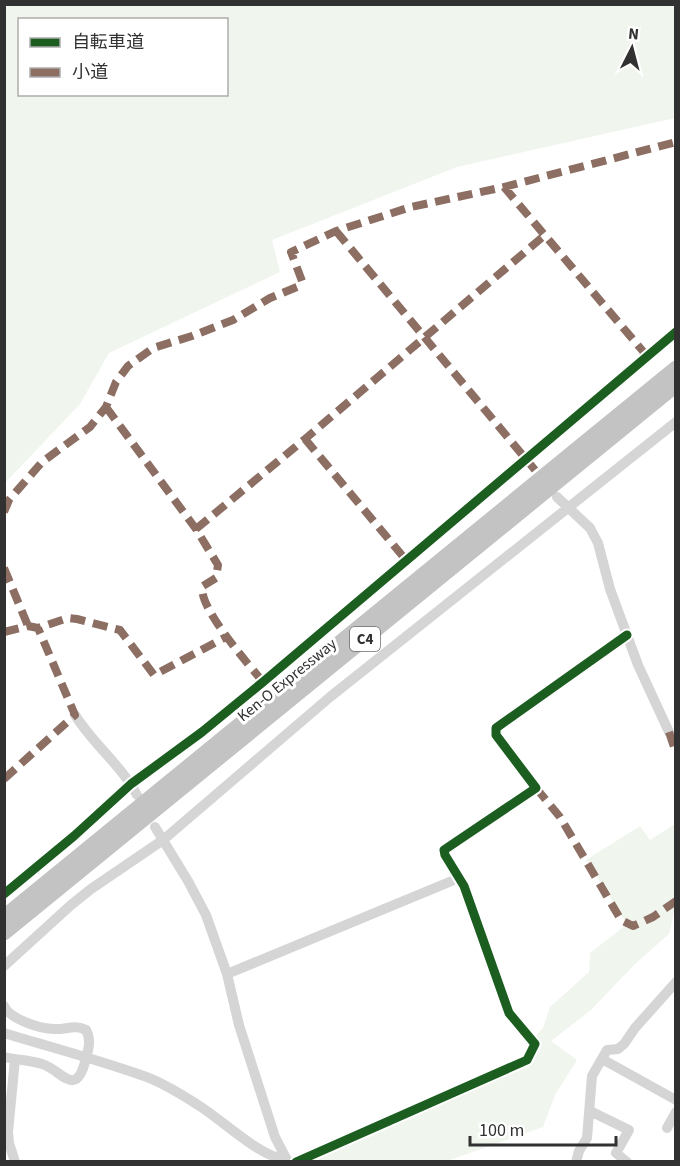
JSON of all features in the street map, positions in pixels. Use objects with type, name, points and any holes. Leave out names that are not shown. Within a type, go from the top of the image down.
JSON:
[{"type":"highway","name":"Ken-O Expressway","points":[[4,917],[675,368]]},
{"type":"highway","name":"Ken-O Expressway","points":[[4,933],[675,385]]},
{"type":"highway","points":[[4,942],[54,892]]},
{"type":"street","points":[[4,894],[74,836],[131,784],[202,732],[263,682],[675,332]]},
{"type":"street","points":[[4,966],[91,889],[163,840],[339,690],[569,507],[674,428]]},
{"type":"street","points":[[557,497],[590,528],[598,543],[610,589],[638,665],[669,732]]},
{"type":"street","points":[[4,1033],[143,1075],[216,1116],[266,1154],[279,1160],[290,1161],[527,1060],[535,1044],[510,1013],[464,886],[444,850],[536,788],[496,735],[496,728],[627,635]]},
{"type":"street","points":[[75,716],[86,733],[131,784],[137,795]]},
{"type":"street","points":[[155,826],[206,915],[227,974],[239,1025],[275,1137],[290,1161]]},
{"type":"street","points":[[227,974],[459,878]]},
{"type":"street","points":[[576,1161],[587,1138],[592,1076],[607,1050],[624,1044],[675,982]]},
{"type":"street","points":[[4,1006],[15,1017],[48,1029],[80,1027],[86,1030],[89,1042],[81,1072],[69,1080],[62,1078],[43,1064],[10,1058],[8,1132],[15,1161]]},
{"type":"street","points":[[602,1059],[675,1100]]},
{"type":"street","points":[[590,1111],[629,1130],[616,1153],[627,1161]]},
{"type":"street","points":[[667,1128],[675,1112]]},
{"type":"shaded area","points":[[5,4],[675,5],[675,118],[457,167],[272,240],[280,272],[109,353],[80,404],[5,483]]},
{"type":"shaded area","points":[[675,824],[675,908],[669,934],[635,964],[591,1010],[551,1041],[577,1060],[555,1095],[543,1127],[447,1161],[309,1162],[529,1056],[529,1043],[543,1028],[550,1007],[589,972],[590,953],[627,924],[586,860],[640,826],[650,840]]},
{"type":"marked path","points":[[4,512],[9,500],[42,462],[90,427],[106,407],[116,382],[128,366],[153,348],[233,320],[270,298],[297,287],[302,281],[291,252],[336,231],[411,207],[504,187],[676,142]]},
{"type":"marked path","points":[[504,187],[647,356]]},
{"type":"marked path","points":[[336,231],[535,470]]},
{"type":"marked path","points":[[196,529],[545,235]]},
{"type":"marked path","points":[[106,407],[196,529],[218,565],[216,578],[203,586],[203,595],[215,621],[263,682]]},
{"type":"marked path","points":[[305,439],[406,560]]},
{"type":"marked path","points":[[4,568],[28,626]]},
{"type":"marked path","points":[[4,632],[28,626],[38,628],[68,618],[120,630],[154,675],[226,637]]},
{"type":"marked path","points":[[4,779],[75,715],[38,628]]},
{"type":"marked path","points":[[669,732],[676,753]]},
{"type":"marked path","points":[[536,788],[560,817],[621,920],[633,926],[653,917],[676,901]]},
{"type":"cycle path","points":[[4,894],[74,836],[131,784],[202,732],[263,682],[676,332]]},
{"type":"cycle path","points":[[296,1162],[527,1060],[535,1044],[509,1013],[464,886],[444,850],[536,788],[496,735],[496,728],[627,635]]}]
